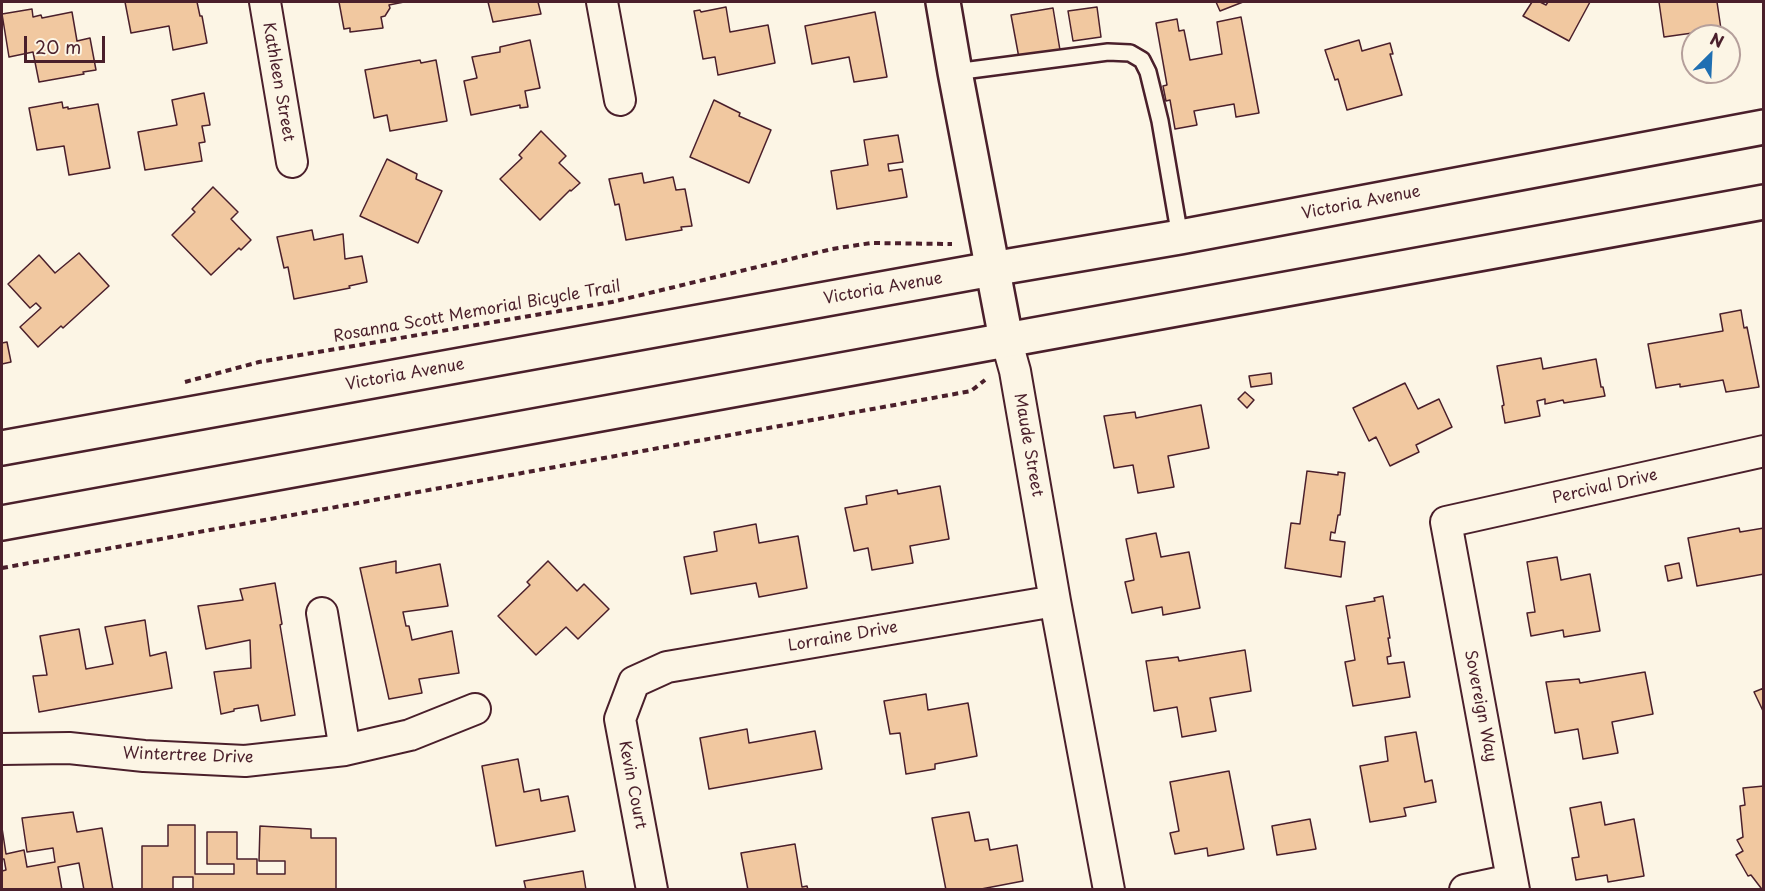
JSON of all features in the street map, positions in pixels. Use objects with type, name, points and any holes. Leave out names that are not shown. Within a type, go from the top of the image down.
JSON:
[{"type":"main road","name":"Maude Street","points":[[943,2],[1006,339]]},
{"type":"main road","name":"Victoria Avenue","points":[[2,448],[1180,237],[1764,127]]},
{"type":"main road","points":[[2,523],[1764,202]]},
{"type":"street","name":"Kathleen Street","points":[[265,2],[292,162]]},
{"type":"street","points":[[602,2],[620,100]]},
{"type":"street","name":"Maude Street","points":[[1006,339],[1015,371],[1109,890]]},
{"type":"street","name":"Percival Drive","points":[[1446,522],[1764,451]]},
{"type":"street","name":"Sovereign Way","points":[[1446,522],[1513,885]]},
{"type":"street","name":"Lorraine Drive","points":[[634,682],[667,667],[1055,601]]},
{"type":"street","points":[[322,613],[345,750]]},
{"type":"street","name":"Kevin Court","points":[[634,682],[620,719],[652,890]]},
{"type":"street","name":"Wintertree Drive","points":[[2,750],[69,748],[144,756],[245,761],[345,750],[410,735],[475,709]]},
{"type":"street","points":[[1465,890],[1513,885]]},
{"type":"lane","points":[[955,72],[1108,52],[1130,52],[1142,60],[1148,72],[1160,121],[1180,237]]},
{"type":"path","name":"Rosanna Scott Memorial Bicycle Trail","points":[[181,383],[259,362],[612,302],[832,249],[871,243],[958,244]]},
{"type":"path","points":[[2,568],[971,391],[985,380]]},
{"type":"building","points":[[125,2],[197,2],[207,43],[173,50],[169,26],[131,33]]},
{"type":"building","points":[[339,2],[404,2],[389,5],[390,8],[385,16],[381,17],[383,28],[350,32],[350,28],[344,29]]},
{"type":"building","points":[[488,2],[538,2],[541,14],[493,22]]},
{"type":"building","points":[[1216,2],[1243,2],[1220,11]]},
{"type":"building","points":[[1532,2],[1546,5],[1548,2],[1590,2],[1569,41],[1523,16]]},
{"type":"building","points":[[1659,2],[1717,2],[1720,24],[1681,24],[1681,35],[1664,37]]},
{"type":"building","points":[[726,7],[730,32],[768,25],[775,63],[718,75],[715,57],[703,59],[694,11],[700,10],[701,12]]},
{"type":"building","points":[[1097,7],[1101,37],[1073,41],[1068,11]]},
{"type":"building","points":[[1053,8],[1060,50],[1019,58],[1011,15]]},
{"type":"building","points":[[32,9],[33,17],[41,15],[42,18],[72,12],[77,41],[90,38],[96,70],[39,82],[33,52],[9,57],[2,14]]},
{"type":"building","points":[[875,12],[887,77],[854,82],[849,57],[812,64],[805,26]]},
{"type":"building","points":[[1241,17],[1259,113],[1236,117],[1234,104],[1194,111],[1197,125],[1175,129],[1170,100],[1166,101],[1163,86],[1167,85],[1156,23],[1177,19],[1179,31],[1184,30],[1190,60],[1222,54],[1217,22]]},
{"type":"building","points":[[530,40],[540,88],[525,91],[528,107],[520,108],[520,105],[471,115],[464,81],[477,78],[472,57],[500,52],[500,47]]},
{"type":"building","points":[[1359,40],[1362,51],[1390,43],[1393,54],[1390,54],[1402,95],[1347,110],[1338,79],[1335,80],[1325,50]]},
{"type":"building","points":[[420,60],[421,63],[436,60],[447,121],[390,131],[387,115],[374,118],[365,70]]},
{"type":"building","points":[[204,93],[210,125],[202,126],[205,142],[199,143],[202,161],[145,170],[138,132],[177,125],[172,100]]},
{"type":"building","points":[[714,100],[740,113],[739,116],[771,130],[749,183],[690,157]]},
{"type":"building","points":[[62,102],[63,108],[68,107],[68,109],[98,104],[110,168],[69,175],[64,146],[37,150],[29,108]]},
{"type":"building","points":[[541,131],[566,156],[559,163],[580,183],[540,220],[500,179],[522,158],[519,155]]},
{"type":"building","points":[[898,135],[903,162],[888,164],[889,171],[902,169],[907,197],[837,209],[831,171],[868,165],[864,140]]},
{"type":"building","points":[[387,159],[417,174],[416,179],[442,191],[418,243],[360,216]]},
{"type":"building","points":[[642,173],[644,183],[673,177],[676,190],[685,189],[692,226],[681,227],[682,230],[626,240],[619,204],[615,205],[609,179]]},
{"type":"building","points":[[213,187],[238,212],[231,219],[251,240],[241,250],[239,248],[211,275],[172,235],[195,212],[192,209]]},
{"type":"building","points":[[312,230],[314,240],[343,234],[345,259],[362,256],[367,282],[349,286],[350,288],[294,299],[288,267],[284,268],[277,237]]},
{"type":"building","points":[[79,253],[109,286],[63,328],[61,326],[38,347],[20,327],[41,308],[36,303],[30,308],[8,284],[39,255],[55,273]]},
{"type":"building","points":[[1741,310],[1744,328],[1747,327],[1759,387],[1726,392],[1723,380],[1680,387],[1680,384],[1656,388],[1648,344],[1723,331],[1720,314]]},
{"type":"building","points":[[7,342],[11,362],[2,364],[2,343]]},
{"type":"building","points":[[1541,358],[1543,369],[1596,359],[1605,396],[1564,403],[1563,400],[1545,404],[1545,399],[1537,401],[1540,416],[1505,423],[1497,366]]},
{"type":"building","points":[[1271,373],[1272,384],[1251,387],[1249,376]]},
{"type":"building","points":[[1405,383],[1418,409],[1439,399],[1452,427],[1416,445],[1419,452],[1390,466],[1376,437],[1369,441],[1353,408]]},
{"type":"building","points":[[1245,392],[1254,400],[1247,408],[1238,399]]},
{"type":"building","points":[[1201,405],[1209,448],[1168,456],[1174,487],[1138,493],[1133,465],[1114,468],[1104,416],[1135,412],[1136,418]]},
{"type":"building","points":[[1307,471],[1338,475],[1338,472],[1345,473],[1340,515],[1338,515],[1335,533],[1331,532],[1330,540],[1345,542],[1341,577],[1285,568],[1291,523],[1300,524]]},
{"type":"building","points":[[940,486],[949,539],[910,546],[913,563],[872,570],[868,548],[854,551],[845,508],[867,504],[866,496],[897,490],[898,494]]},
{"type":"building","points":[[756,524],[759,543],[798,536],[807,588],[759,597],[756,583],[691,594],[684,557],[717,551],[714,532]]},
{"type":"building","points":[[1739,528],[1740,532],[1764,528],[1764,574],[1697,586],[1688,538]]},
{"type":"building","points":[[1156,533],[1161,557],[1189,552],[1200,608],[1163,615],[1162,607],[1132,613],[1125,582],[1134,580],[1126,539]]},
{"type":"building","points":[[1557,557],[1561,580],[1590,574],[1600,631],[1564,637],[1563,630],[1531,636],[1527,613],[1535,612],[1527,562]]},
{"type":"building","points":[[396,561],[396,573],[440,564],[448,606],[403,612],[412,640],[452,631],[459,673],[419,679],[422,693],[389,699],[360,568]]},
{"type":"building","points":[[548,561],[577,591],[584,584],[609,609],[578,639],[566,627],[536,655],[498,616],[530,585],[527,582]]},
{"type":"building","points":[[1679,563],[1682,578],[1668,581],[1665,566]]},
{"type":"building","points":[[275,583],[295,715],[261,721],[258,705],[221,714],[214,672],[251,668],[250,640],[206,649],[198,606],[243,600],[240,589]]},
{"type":"building","points":[[1383,596],[1390,638],[1388,638],[1391,656],[1387,657],[1388,664],[1404,662],[1410,697],[1353,706],[1345,662],[1355,660],[1346,606],[1375,601],[1374,598]]},
{"type":"building","points":[[145,620],[150,656],[166,652],[172,688],[39,712],[33,676],[47,675],[40,636],[79,629],[86,669],[113,664],[105,627]]},
{"type":"building","points":[[1245,650],[1251,691],[1210,698],[1216,731],[1182,737],[1177,707],[1154,711],[1146,661],[1178,657],[1179,661]]},
{"type":"building","points":[[1645,672],[1653,714],[1612,722],[1618,753],[1583,759],[1578,729],[1555,733],[1546,682],[1579,679],[1580,683]]},
{"type":"building","points":[[1764,688],[1764,713],[1754,692]]},
{"type":"building","points":[[926,694],[928,710],[968,703],[977,756],[935,764],[935,769],[906,774],[900,733],[890,734],[884,701]]},
{"type":"building","points":[[747,729],[749,743],[815,731],[822,769],[709,789],[700,738]]},
{"type":"building","points":[[1416,732],[1425,782],[1432,780],[1436,802],[1404,808],[1406,816],[1370,822],[1360,766],[1388,761],[1385,737]]},
{"type":"building","points":[[518,759],[524,792],[539,789],[541,801],[568,796],[575,831],[496,846],[482,766]]},
{"type":"building","points":[[1229,771],[1244,849],[1208,856],[1207,848],[1175,854],[1170,833],[1179,831],[1170,782]]},
{"type":"building","points":[[1764,786],[1764,890],[1759,890],[1761,888],[1751,875],[1748,876],[1736,855],[1743,851],[1737,840],[1743,837],[1740,806],[1745,805],[1743,788]]},
{"type":"building","points":[[1601,802],[1605,825],[1634,819],[1644,876],[1608,882],[1607,875],[1576,880],[1572,858],[1579,857],[1570,808]]},
{"type":"building","points":[[73,812],[77,832],[102,828],[113,890],[84,890],[79,863],[58,867],[62,890],[2,890],[2,871],[6,870],[4,859],[2,859],[2,828],[6,854],[24,850],[27,867],[55,862],[53,848],[27,852],[22,818]]},
{"type":"building","points":[[969,812],[975,841],[988,839],[990,850],[1017,845],[1023,881],[976,890],[946,890],[932,818]]},
{"type":"building","points":[[1310,819],[1316,849],[1277,855],[1272,826]]},
{"type":"building","points":[[168,825],[195,825],[195,874],[234,874],[234,864],[207,864],[207,832],[237,832],[237,859],[257,859],[257,874],[285,874],[285,861],[259,861],[260,826],[311,829],[311,838],[336,838],[336,889],[193,890],[193,877],[173,877],[173,890],[142,890],[142,846],[168,846]]},
{"type":"building","points":[[795,844],[802,887],[807,886],[808,890],[748,890],[741,853]]},
{"type":"building","points":[[583,871],[586,890],[526,890],[524,881]]}]
